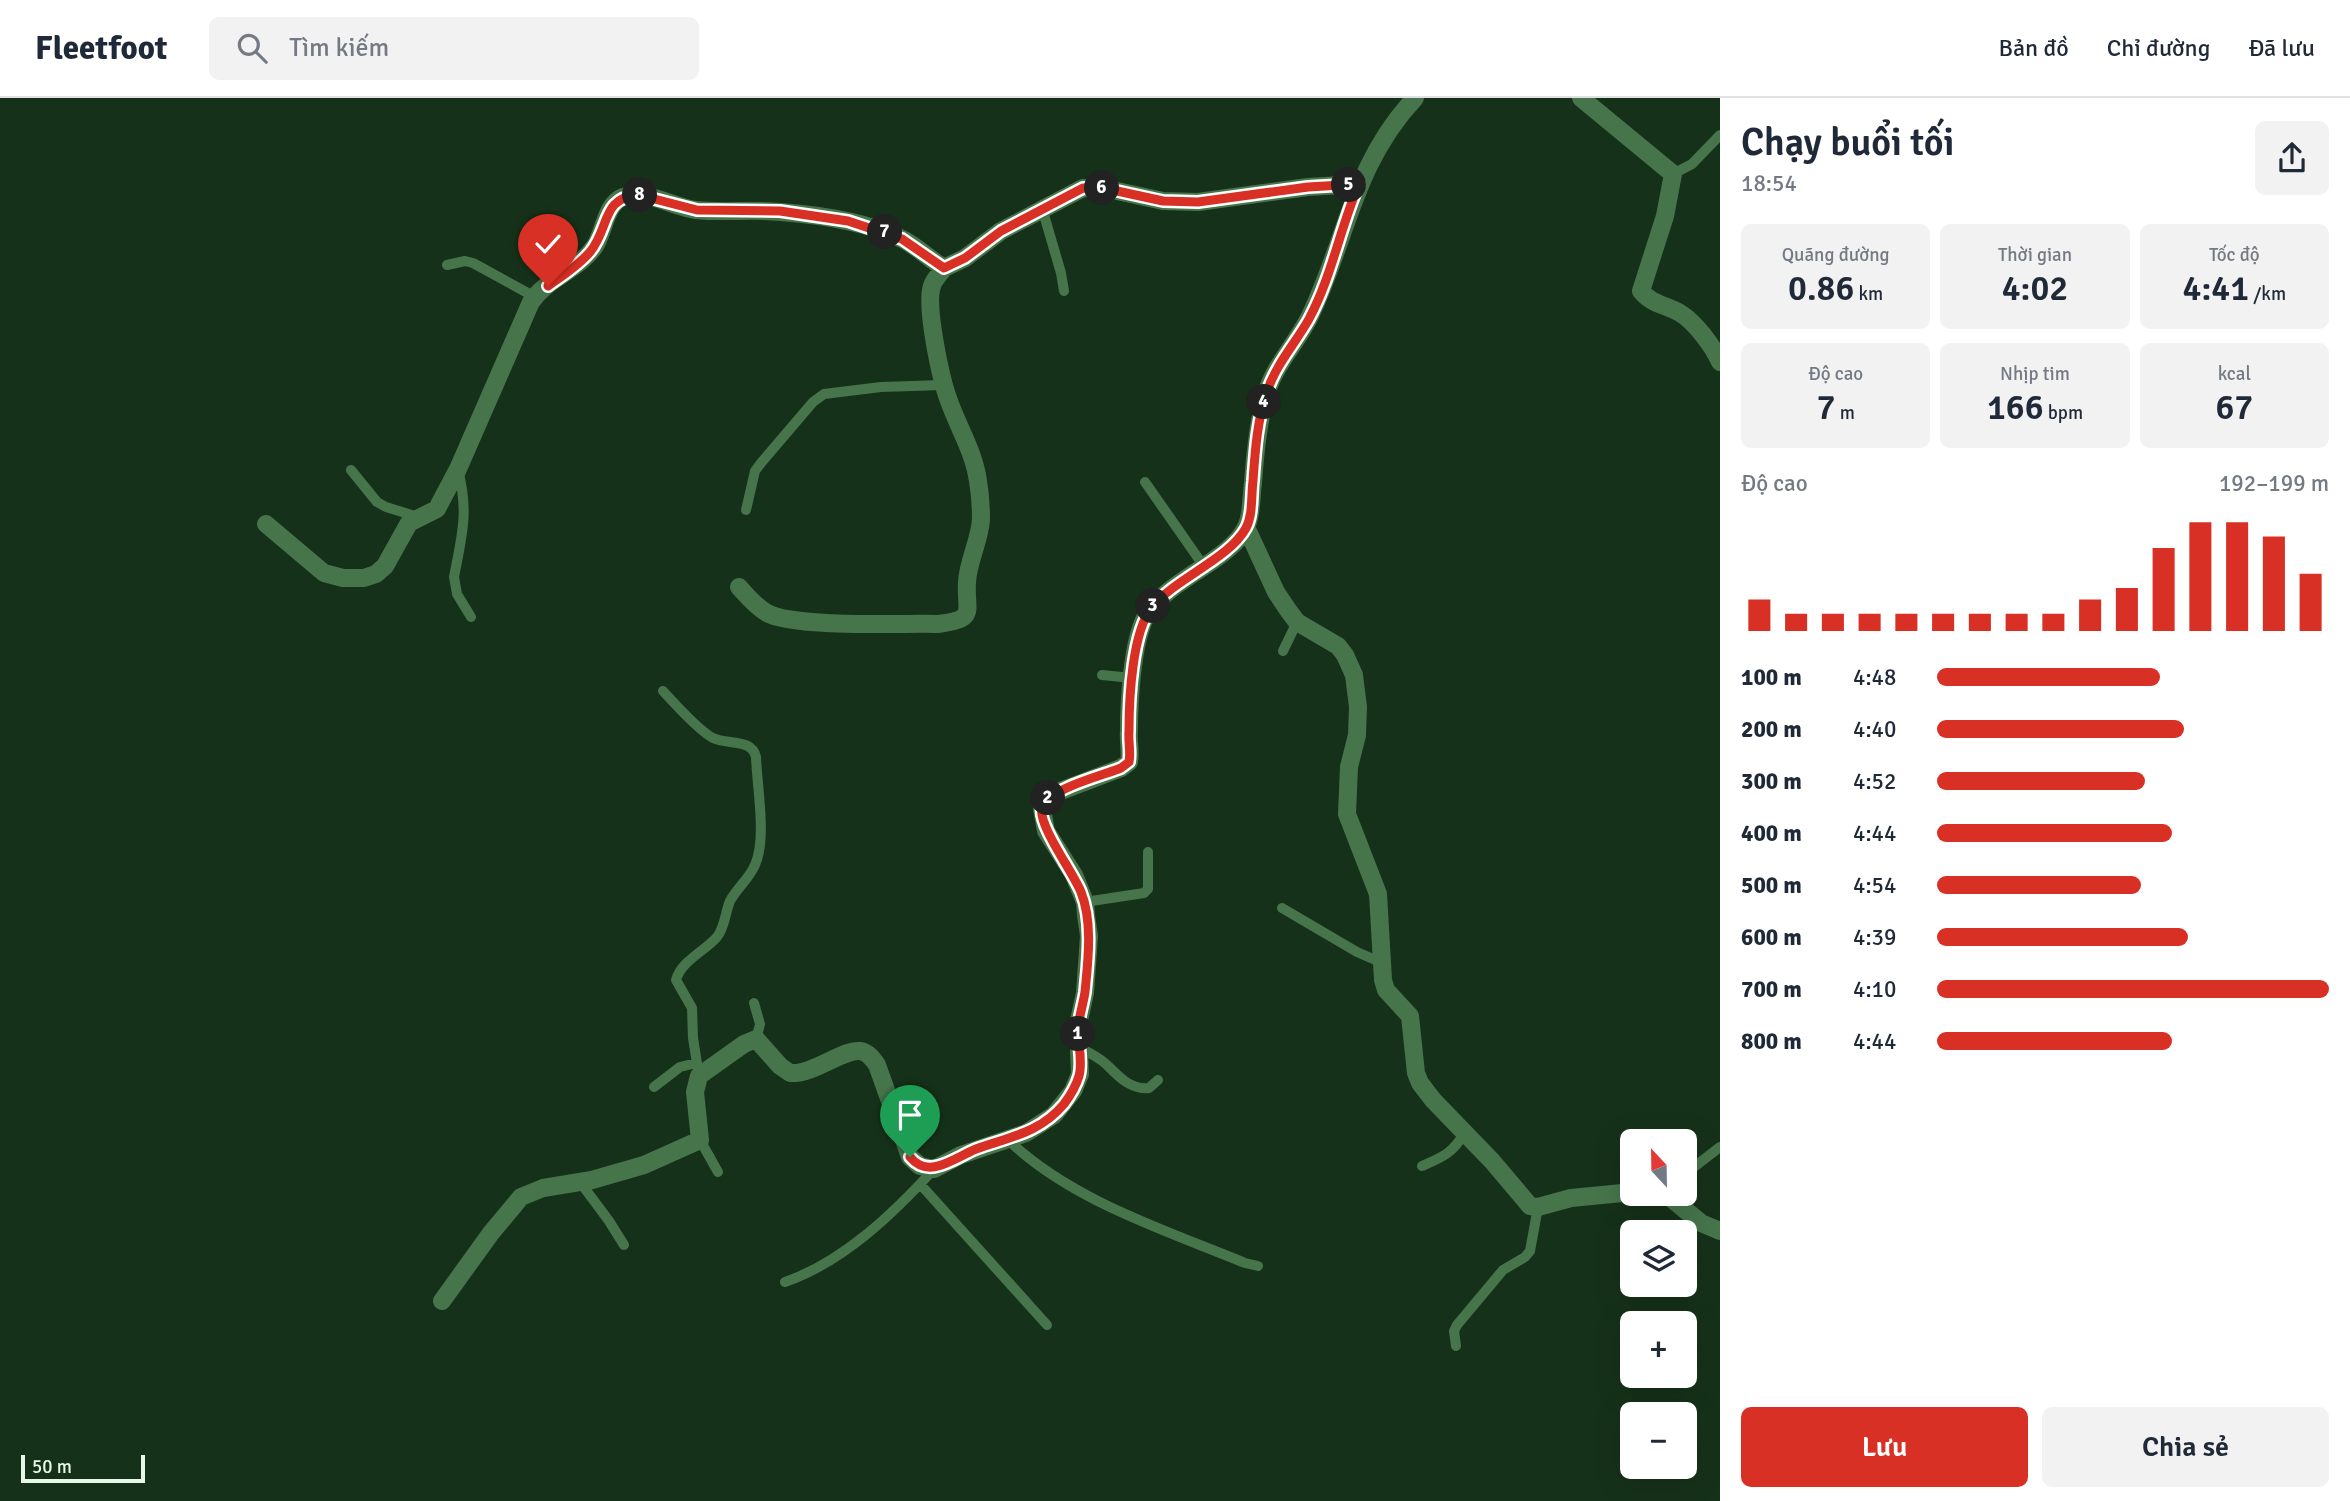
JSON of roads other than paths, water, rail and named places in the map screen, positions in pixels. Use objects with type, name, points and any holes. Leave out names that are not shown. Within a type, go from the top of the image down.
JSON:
[{"type":"street","points":[[442,1301],[521,1196],[543,1188],[580,1182],[644,1165],[699,1140],[695,1092],[698,1069],[756,1039],[780,1066],[790,1073],[808,1070],[852,1052],[861,1051],[867,1054],[877,1065],[910,1157],[920,1166],[934,1169],[961,1155],[1026,1133],[1045,1123],[1065,1103],[1080,1074],[1078,1025],[1085,993],[1089,936],[1085,902],[1074,875],[1046,831],[1042,808],[1047,799],[1058,792],[1128,764],[1132,678],[1139,637],[1147,615],[1168,592],[1238,539],[1246,527],[1250,516],[1265,395],[1276,368],[1308,319],[1330,270],[1359,184],[1371,159],[1398,116],[1415,98]]},
{"type":"street","points":[[1581,98],[1673,174],[1665,216],[1641,291],[1647,299],[1682,314],[1712,348],[1720,362]]},
{"type":"street","points":[[739,587],[765,612],[775,617],[817,622],[938,624],[957,621],[969,610],[967,582],[981,520],[978,480],[967,440],[943,385],[930,298],[935,279],[944,268],[965,258],[1001,231],[1042,208],[1074,192],[1093,187],[1163,201],[1198,202],[1308,187],[1359,184]]},
{"type":"street","points":[[266,524],[324,573],[343,578],[364,578],[376,574],[385,566],[410,523],[437,509],[458,470],[527,309],[535,297],[582,261],[596,244],[614,202],[621,197],[639,195],[697,210],[780,211],[848,221],[902,239],[944,268]]},
{"type":"street","points":[[1246,527],[1276,592],[1297,622],[1338,646],[1345,654],[1354,675],[1359,707],[1357,735],[1349,767],[1347,814],[1378,894],[1382,938],[1380,962],[1386,990],[1410,1016],[1416,1073],[1420,1083],[1530,1206],[1538,1207],[1570,1198],[1620,1193]]},
{"type":"street","points":[[1680,1206],[1701,1223],[1720,1231]]},
{"type":"lane","points":[[1673,174],[1692,164],[1720,135]]},
{"type":"lane","points":[[1042,208],[1062,273],[1064,291]]},
{"type":"lane","points":[[447,264],[465,261],[474,263],[535,297]]},
{"type":"lane","points":[[746,510],[755,471],[820,396],[842,390],[943,385]]},
{"type":"lane","points":[[351,470],[377,502],[418,517]]},
{"type":"lane","points":[[458,470],[465,496],[465,512],[454,587],[471,617]]},
{"type":"lane","points":[[1145,482],[1203,565]]},
{"type":"lane","points":[[1283,651],[1297,622]]},
{"type":"lane","points":[[1102,675],[1132,678]]},
{"type":"lane","points":[[654,1087],[680,1067],[698,1069],[692,1007],[677,980],[683,967],[720,933],[730,901],[755,866],[760,834],[756,757],[752,748],[713,738],[663,691]]},
{"type":"lane","points":[[1085,902],[1136,895],[1148,889],[1148,852]]},
{"type":"lane","points":[[1282,908],[1357,952],[1380,962]]},
{"type":"lane","points":[[754,1003],[760,1024],[756,1039]]},
{"type":"lane","points":[[1078,1046],[1106,1065],[1116,1076],[1136,1087],[1149,1088],[1158,1080]]},
{"type":"lane","points":[[1422,1166],[1456,1148],[1465,1132]]},
{"type":"lane","points":[[699,1140],[718,1172]]},
{"type":"lane","points":[[1008,1140],[1025,1156],[1088,1196],[1163,1230],[1258,1266]]},
{"type":"lane","points":[[1698,1164],[1720,1147]]},
{"type":"lane","points":[[785,1282],[820,1268],[858,1240],[934,1169]]},
{"type":"lane","points":[[580,1182],[624,1245]]},
{"type":"lane","points":[[920,1184],[1047,1325]]},
{"type":"lane","points":[[1456,1346],[1454,1331],[1457,1325],[1503,1270],[1530,1251],[1538,1207]]}]
